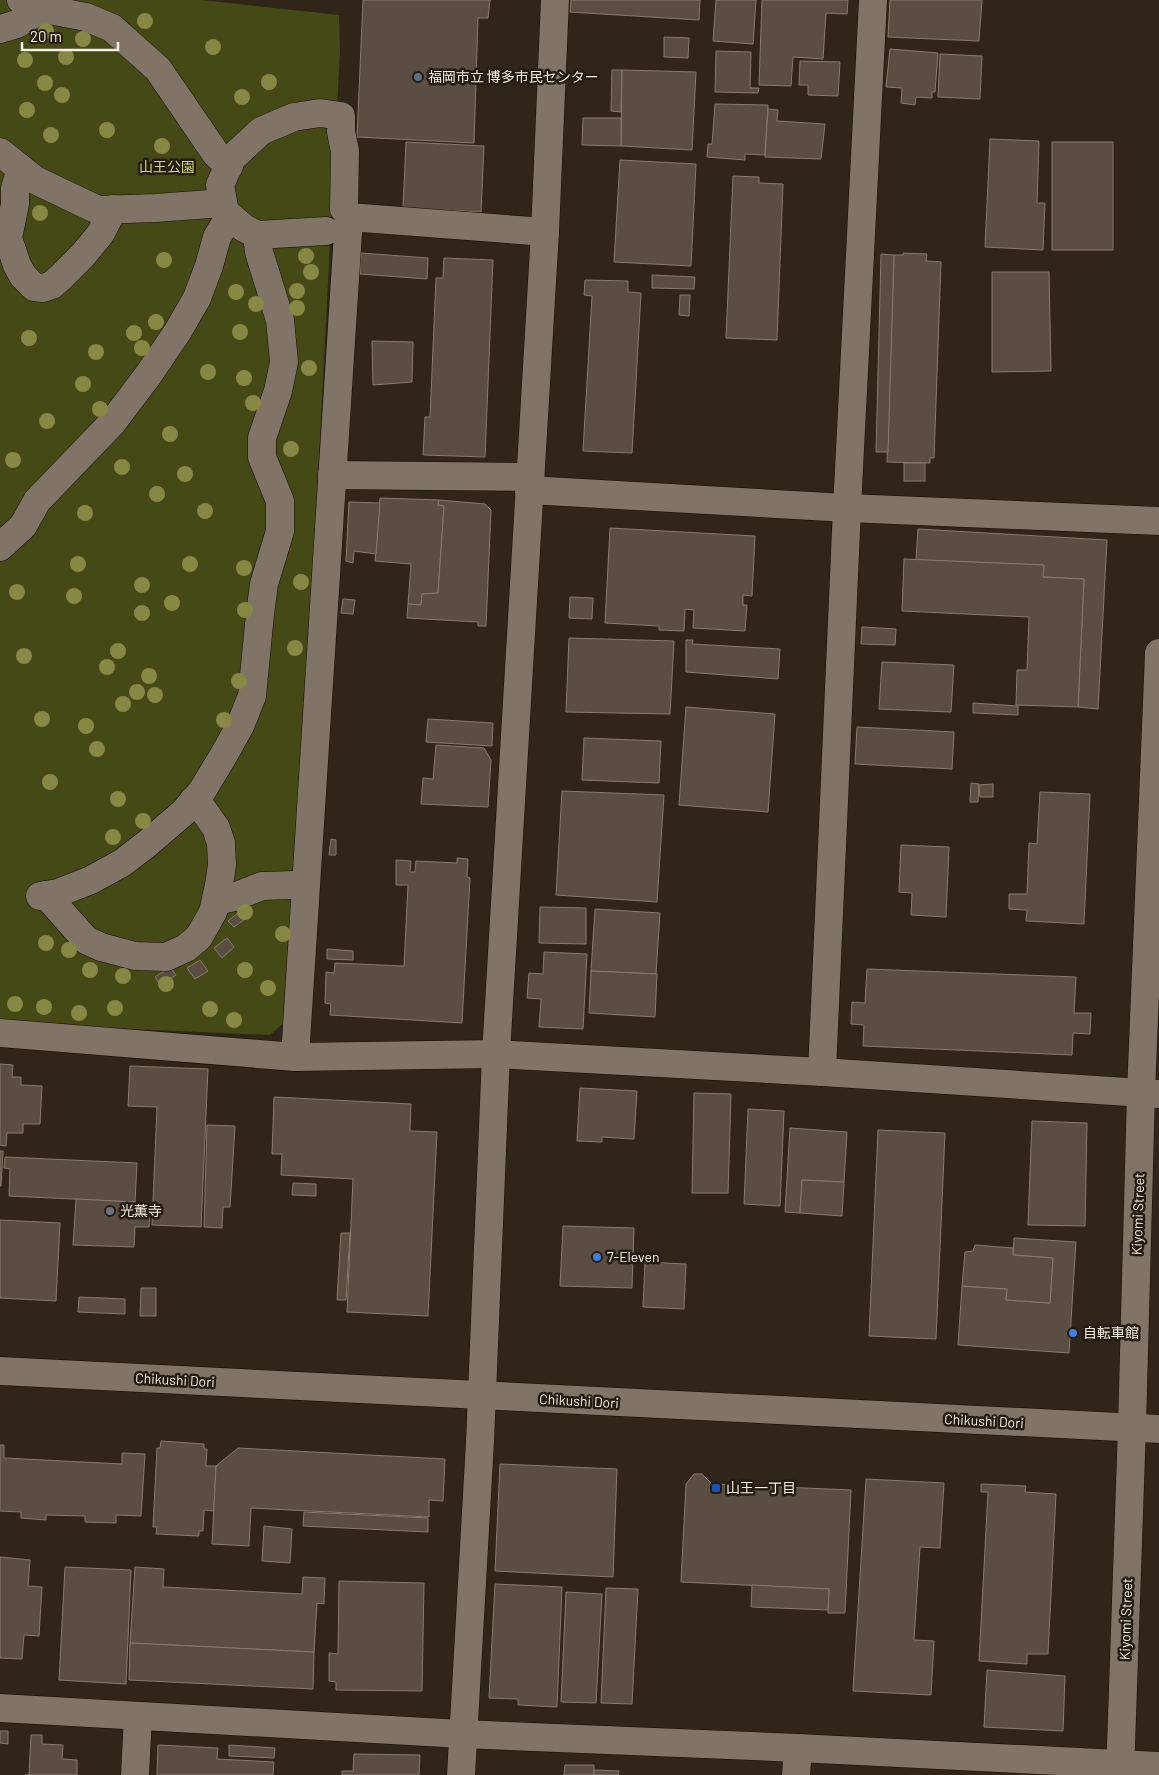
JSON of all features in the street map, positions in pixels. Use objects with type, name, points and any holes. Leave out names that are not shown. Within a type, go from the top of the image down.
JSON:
[{"type":"street","points":[[460,1775],[480,1442],[496,1054],[545,232],[554,0]]},
{"type":"street","points":[[822,1072],[847,508],[873,0]]},
{"type":"street","points":[[0,29],[17,24],[32,4],[86,17],[112,28],[158,69],[216,154],[229,166]]},
{"type":"street","points":[[295,1057],[347,213],[345,151],[341,132],[341,116],[320,113],[294,117],[261,131],[232,158],[220,185],[227,210],[244,228],[257,235],[326,231]]},
{"type":"street","points":[[0,152],[36,180],[98,210],[156,208],[227,210]]},
{"type":"street","points":[[22,169],[15,188],[8,238],[17,265],[34,287],[43,288],[52,285],[61,277],[83,255],[100,233],[113,209]]},
{"type":"street","points":[[0,547],[23,526],[37,501],[112,423],[149,374],[178,331],[197,298],[227,210]]},
{"type":"street","points":[[347,213],[545,232]]},
{"type":"street","points":[[194,800],[216,828],[222,844],[221,872],[213,912],[199,936],[186,948],[166,957],[135,956],[101,947],[86,940],[43,896],[58,893],[91,880],[122,863],[184,812],[202,790],[240,726],[252,696],[264,584],[280,530],[280,501],[262,457],[262,438],[278,391],[284,362],[280,320],[259,252],[257,235]]},
{"type":"street","points":[[332,475],[530,483],[847,508],[1159,521]]},
{"type":"street","name":"Kiyomi Street","points":[[1121,1769],[1132,1426],[1150,1093],[1159,653]]},
{"type":"street","points":[[216,901],[234,897],[262,886],[294,885]]},
{"type":"street","points":[[0,1033],[295,1057],[496,1054],[1150,1093]]},
{"type":"street","name":"Chikushi Dori","points":[[0,1371],[1064,1425],[1132,1426],[1159,1429]]},
{"type":"street","points":[[0,1708],[462,1734],[798,1748],[1121,1769],[1159,1766]]},
{"type":"street","points":[[135,1775],[138,1716]]},
{"type":"street","points":[[796,1775],[798,1748]]},
{"type":"green space","name":"山王公園","points":[[0,0],[201,0],[339,15],[340,51],[290,1017],[270,1035],[0,1023]]},
{"type":"building","name":"福岡市立 博多市民センター","points":[[363,0],[490,0],[488,18],[478,18],[474,143],[357,137]]},
{"type":"building","points":[[571,0],[700,0],[699,20],[570,12]]},
{"type":"building","points":[[716,0],[756,0],[753,44],[713,41]]},
{"type":"building","points":[[762,0],[848,0],[847,14],[826,13],[823,59],[793,57],[791,86],[759,85]]},
{"type":"building","points":[[890,0],[982,0],[979,41],[888,37]]},
{"type":"building","points":[[664,37],[689,38],[688,58],[664,57]]},
{"type":"building","points":[[890,49],[938,53],[935,92],[932,92],[932,98],[916,97],[915,105],[901,103],[902,88],[886,87]]},
{"type":"building","points":[[716,51],[751,52],[750,88],[759,88],[758,93],[715,92]]},
{"type":"building","points":[[940,54],[982,56],[980,99],[938,97]]},
{"type":"building","points":[[800,61],[840,62],[838,96],[808,95],[808,85],[799,85]]},
{"type":"building","points":[[612,70],[622,70],[621,112],[611,111]]},
{"type":"building","points":[[622,70],[696,72],[692,150],[621,146]]},
{"type":"building","points":[[715,104],[768,105],[765,155],[745,154],[745,160],[707,157],[708,144],[712,144]]},
{"type":"building","points":[[768,109],[778,110],[777,121],[825,124],[821,159],[765,157]]},
{"type":"building","points":[[583,118],[621,118],[621,146],[582,145]]},
{"type":"building","points":[[990,139],[1039,141],[1037,203],[1045,203],[1043,250],[985,247]]},
{"type":"building","points":[[406,142],[484,146],[481,212],[403,208]]},
{"type":"building","points":[[1052,142],[1113,142],[1113,250],[1052,250]]},
{"type":"building","points":[[620,160],[696,164],[691,266],[614,262]]},
{"type":"building","points":[[733,176],[759,177],[759,183],[783,184],[777,340],[726,338]]},
{"type":"building","points":[[361,253],[428,258],[427,279],[360,274]]},
{"type":"building","points":[[903,253],[927,254],[926,261],[941,262],[934,458],[930,458],[930,463],[887,462],[894,255],[903,255]]},
{"type":"building","points":[[881,254],[894,255],[888,452],[876,452]]},
{"type":"building","points":[[444,258],[493,260],[485,457],[423,455],[425,417],[430,417],[436,278],[443,278]]},
{"type":"building","points":[[992,272],[1049,272],[1051,371],[992,372]]},
{"type":"building","points":[[652,275],[695,277],[694,289],[652,288]]},
{"type":"building","points":[[585,280],[628,281],[628,292],[641,293],[632,453],[583,451],[592,296],[584,295]]},
{"type":"building","points":[[680,295],[690,295],[689,316],[679,315]]},
{"type":"building","points":[[372,341],[413,342],[412,382],[373,385]]},
{"type":"building","points":[[904,463],[925,463],[925,481],[904,481]]},
{"type":"building","points":[[380,498],[439,500],[438,505],[444,506],[438,593],[422,594],[421,605],[408,604],[411,564],[375,561]]},
{"type":"building","points":[[439,500],[485,504],[491,510],[486,626],[478,626],[478,622],[407,618],[408,604],[421,605],[422,594],[438,593],[444,506],[438,505]]},
{"type":"building","points":[[349,502],[380,503],[376,554],[354,551],[353,563],[346,561]]},
{"type":"building","points":[[610,528],[755,536],[752,596],[743,595],[743,605],[747,605],[745,631],[693,628],[694,610],[685,609],[684,631],[659,630],[659,626],[605,623]]},
{"type":"building","points":[[918,529],[1107,540],[1098,709],[1078,707],[1084,579],[1043,577],[1044,565],[916,560]]},
{"type":"building","points":[[904,559],[1044,565],[1043,577],[1084,579],[1078,707],[1016,705],[1017,670],[1027,670],[1029,617],[902,611]]},
{"type":"building","points":[[570,597],[593,598],[592,619],[569,618]]},
{"type":"building","points":[[343,599],[355,600],[353,614],[341,613]]},
{"type":"building","points":[[862,627],[896,629],[895,645],[861,644]]},
{"type":"building","points":[[569,638],[674,641],[670,714],[566,712]]},
{"type":"building","points":[[686,640],[693,640],[692,644],[780,649],[778,679],[686,672]]},
{"type":"building","points":[[882,662],[954,665],[951,712],[879,709]]},
{"type":"building","points":[[973,703],[1018,706],[1018,715],[973,713]]},
{"type":"building","points":[[686,707],[775,714],[768,812],[679,805]]},
{"type":"building","points":[[428,719],[493,723],[492,746],[426,742]]},
{"type":"building","points":[[857,727],[954,732],[952,769],[855,764]]},
{"type":"building","points":[[584,738],[661,741],[659,783],[582,780]]},
{"type":"building","points":[[436,745],[484,748],[491,760],[488,807],[421,804],[423,778],[433,779]]},
{"type":"building","points":[[971,783],[979,784],[978,802],[970,802]]},
{"type":"building","points":[[993,784],[993,797],[980,797],[979,785]]},
{"type":"building","points":[[562,791],[664,795],[657,902],[556,895]]},
{"type":"building","points":[[1040,792],[1090,794],[1084,924],[1026,921],[1027,910],[1009,909],[1009,894],[1027,894],[1029,843],[1037,844]]},
{"type":"building","points":[[331,839],[336,840],[336,855],[329,855]]},
{"type":"building","points":[[901,845],[949,847],[946,917],[911,915],[912,893],[899,892]]},
{"type":"building","points":[[457,858],[468,859],[467,877],[470,878],[462,1023],[330,1015],[331,1004],[325,1003],[326,972],[334,973],[335,963],[404,966],[408,885],[396,885],[396,860],[411,861],[410,872],[415,872],[416,861],[457,863]]},
{"type":"building","points":[[540,907],[586,908],[586,944],[539,943]]},
{"type":"building","points":[[595,909],[660,913],[656,974],[591,971]]},
{"type":"building","points":[[239,912],[245,919],[234,927],[228,921]]},
{"type":"building","points":[[227,938],[234,947],[222,958],[214,948]]},
{"type":"building","points":[[327,949],[353,951],[353,960],[327,959]]},
{"type":"building","points":[[544,952],[587,954],[583,1029],[539,1027],[541,999],[527,998],[529,973],[543,974]]},
{"type":"building","points":[[200,960],[208,971],[195,979],[187,968]]},
{"type":"building","points":[[170,967],[176,975],[160,985],[155,977]]},
{"type":"building","points":[[867,969],[1076,977],[1074,1013],[1091,1013],[1090,1034],[1073,1033],[1072,1055],[863,1046],[864,1025],[851,1024],[852,1002],[865,1003]]},
{"type":"building","points":[[591,971],[657,974],[655,1017],[589,1013]]},
{"type":"building","points":[[0,1064],[13,1065],[12,1077],[21,1077],[21,1085],[42,1086],[40,1124],[23,1124],[23,1133],[7,1133],[6,1146],[0,1145]]},
{"type":"building","points":[[130,1066],[208,1069],[201,1227],[152,1225],[157,1107],[128,1106]]},
{"type":"building","points":[[580,1088],[637,1091],[634,1139],[602,1137],[602,1142],[577,1141]]},
{"type":"building","points":[[694,1093],[731,1094],[728,1193],[692,1193]]},
{"type":"building","points":[[274,1097],[411,1104],[410,1131],[437,1132],[428,1316],[347,1312],[353,1179],[281,1175],[282,1154],[272,1154]]},
{"type":"building","points":[[748,1109],[784,1111],[780,1206],[744,1204]]},
{"type":"building","points":[[1032,1121],[1087,1123],[1085,1226],[1028,1225]]},
{"type":"building","points":[[207,1125],[235,1126],[230,1207],[223,1207],[222,1228],[204,1227]]},
{"type":"building","points":[[790,1128],[847,1132],[844,1182],[802,1180],[800,1213],[785,1212]]},
{"type":"building","points":[[878,1130],[945,1133],[936,1339],[869,1336]]},
{"type":"building","points":[[0,1151],[3,1151],[1,1186],[0,1186]]},
{"type":"building","points":[[5,1157],[137,1163],[135,1202],[9,1196],[10,1169],[4,1168]]},
{"type":"building","points":[[802,1180],[844,1182],[842,1216],[800,1213]]},
{"type":"building","points":[[293,1183],[316,1184],[316,1196],[292,1195]]},
{"type":"building","points":[[76,1199],[135,1202],[135,1207],[150,1208],[149,1227],[135,1227],[134,1247],[73,1245]]},
{"type":"building","points":[[0,1220],[60,1223],[56,1301],[0,1298]]},
{"type":"building","name":"7-Eleven","points":[[563,1226],[634,1228],[632,1288],[560,1286]]},
{"type":"building","points":[[341,1233],[350,1233],[346,1300],[337,1300]]},
{"type":"building","points":[[1014,1238],[1076,1242],[1069,1353],[958,1345],[962,1286],[1007,1289],[1006,1300],[1050,1303],[1053,1258],[1013,1255]]},
{"type":"building","points":[[975,1245],[1013,1248],[1013,1255],[1053,1258],[1050,1303],[1006,1300],[1007,1289],[962,1286],[965,1252],[973,1251]]},
{"type":"building","points":[[645,1262],[686,1264],[684,1309],[643,1307]]},
{"type":"building","points":[[141,1288],[156,1288],[156,1316],[140,1316]]},
{"type":"building","points":[[79,1297],[125,1299],[125,1314],[78,1312]]},
{"type":"building","points":[[161,1441],[204,1444],[204,1449],[207,1449],[206,1466],[216,1466],[214,1511],[204,1510],[203,1531],[199,1531],[199,1536],[156,1534],[157,1527],[153,1527],[157,1448],[160,1448]]},
{"type":"building","points":[[0,1445],[4,1445],[4,1458],[122,1464],[122,1453],[145,1454],[141,1516],[116,1515],[116,1523],[85,1522],[85,1516],[46,1515],[46,1520],[21,1518],[21,1512],[0,1511]]},
{"type":"building","points":[[238,1448],[445,1459],[443,1501],[429,1500],[429,1517],[251,1508],[249,1546],[212,1544],[216,1466]]},
{"type":"building","points":[[500,1464],[617,1469],[613,1577],[495,1571]]},
{"type":"building","points":[[694,1474],[702,1474],[712,1484],[851,1490],[845,1613],[828,1613],[829,1589],[681,1582],[686,1484]]},
{"type":"building","points":[[866,1479],[944,1483],[940,1548],[920,1547],[914,1640],[934,1641],[931,1695],[853,1691]]},
{"type":"building","points":[[981,1484],[1026,1486],[1025,1492],[1056,1494],[1048,1654],[1027,1654],[1027,1664],[979,1661],[988,1492],[981,1492]]},
{"type":"building","points":[[304,1512],[428,1518],[428,1532],[303,1526]]},
{"type":"building","points":[[264,1526],[292,1529],[290,1563],[262,1561]]},
{"type":"building","points":[[0,1557],[30,1560],[28,1586],[42,1587],[39,1636],[24,1635],[22,1659],[0,1658]]},
{"type":"building","points":[[65,1567],[131,1570],[126,1684],[59,1680]]},
{"type":"building","points":[[135,1567],[164,1569],[163,1587],[302,1594],[303,1577],[325,1578],[324,1604],[317,1603],[314,1652],[130,1643]]},
{"type":"building","points":[[339,1581],[424,1583],[422,1691],[336,1690],[336,1682],[329,1681],[329,1653],[338,1654]]},
{"type":"building","points":[[495,1584],[562,1587],[557,1707],[518,1705],[518,1699],[489,1698]]},
{"type":"building","points":[[752,1585],[829,1589],[828,1610],[751,1607]]},
{"type":"building","points":[[606,1588],[638,1589],[632,1704],[601,1703]]},
{"type":"building","points":[[566,1592],[602,1594],[596,1703],[561,1702]]},
{"type":"building","points":[[130,1643],[314,1652],[313,1689],[129,1680]]},
{"type":"building","points":[[987,1670],[1065,1676],[1063,1731],[984,1727]]},
{"type":"building","points":[[0,1731],[8,1731],[8,1744],[0,1743]]},
{"type":"building","points":[[31,1735],[42,1735],[42,1744],[63,1745],[62,1759],[77,1760],[77,1775],[29,1775]]},
{"type":"building","points":[[158,1745],[218,1748],[217,1759],[274,1762],[273,1775],[157,1775]]},
{"type":"building","points":[[229,1745],[275,1748],[274,1758],[229,1756]]},
{"type":"building","points":[[354,1754],[420,1755],[419,1775],[342,1775],[342,1771],[353,1771]]},
{"type":"building","points":[[565,1765],[594,1765],[594,1775],[564,1775]]},
{"type":"building","points":[[594,1770],[619,1771],[618,1775],[594,1775]]},
{"type":"place","name":"福岡市立 博多市民センター","points":[[418,77]]},
{"type":"place","name":"光薫寺","points":[[110,1211]]},
{"type":"place","name":"7-Eleven","points":[[597,1257]]},
{"type":"place","name":"自転車館","points":[[1073,1333]]},
{"type":"place","name":"山王一丁目","points":[[716,1488]]}]
